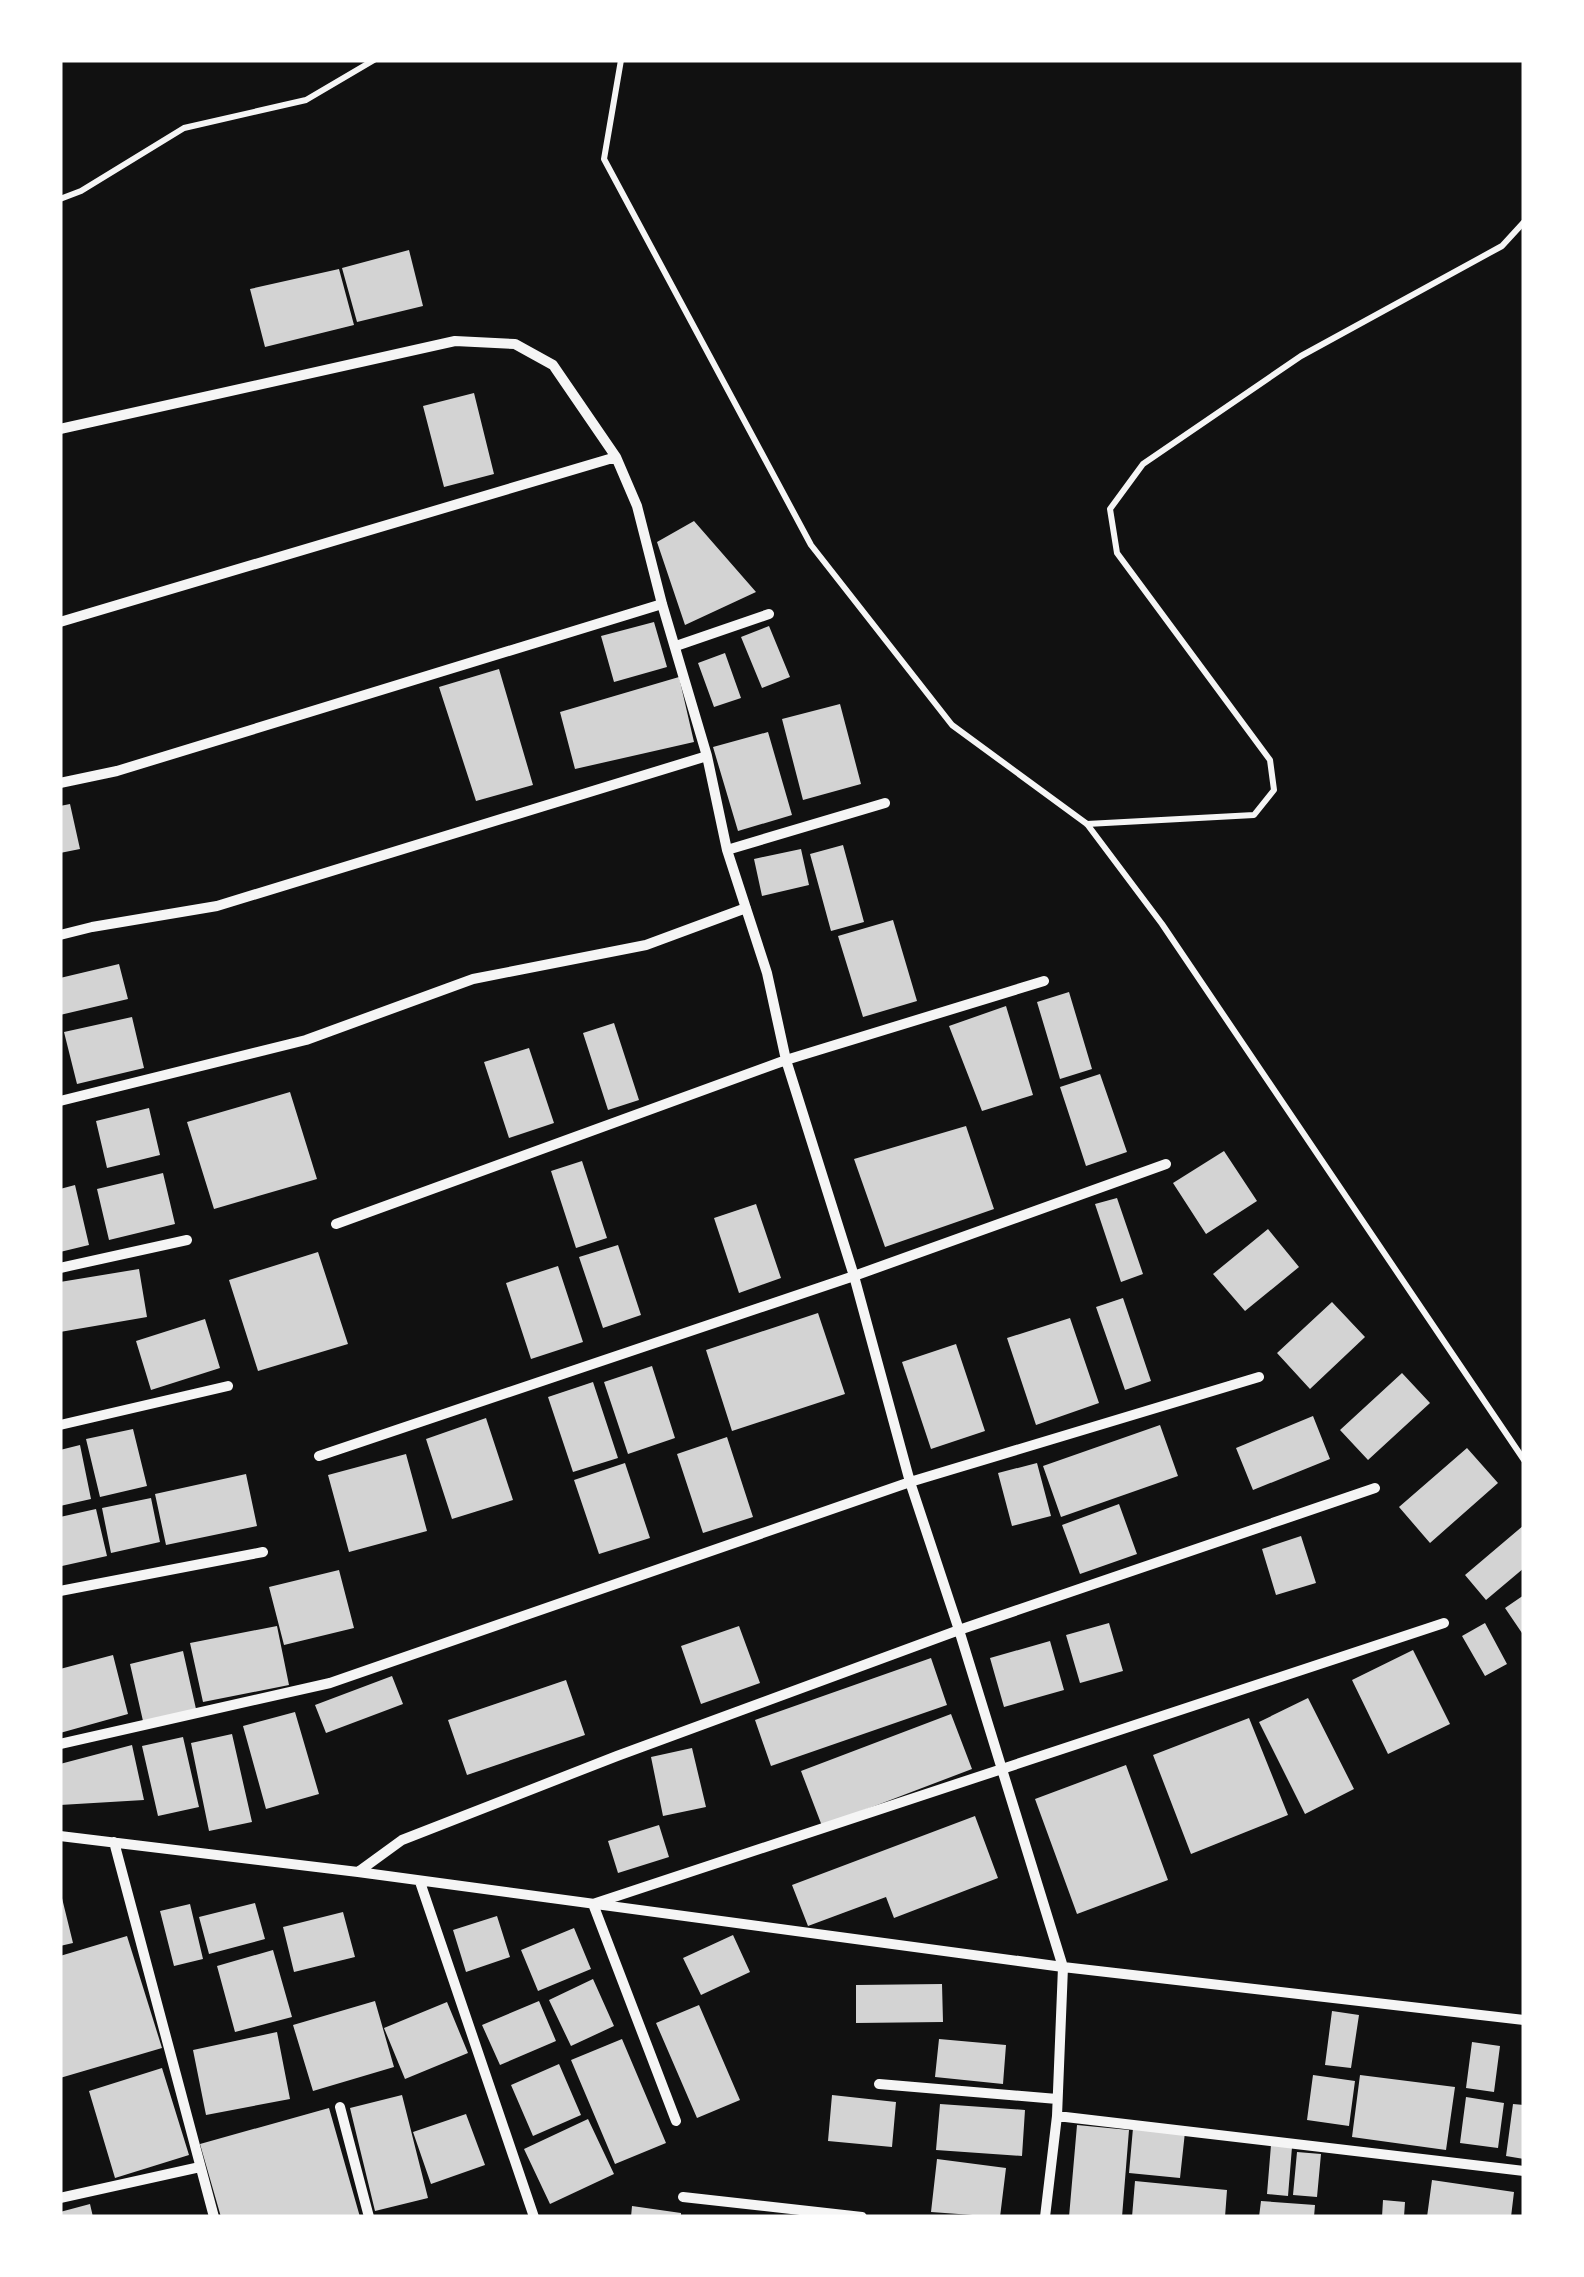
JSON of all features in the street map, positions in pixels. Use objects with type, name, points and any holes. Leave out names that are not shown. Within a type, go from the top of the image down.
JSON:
[{"type":"street","points":[[60,429],[456,341],[515,344],[553,365],[616,457],[636,506],[708,756],[726,850],[767,973],[786,1060],[854,1276],[910,1482],[960,1630],[1063,1967],[1057,2116],[1045,2217]]},
{"type":"street","points":[[60,622],[616,457]]},
{"type":"street","points":[[60,784],[117,771],[662,604]]},
{"type":"street","points":[[676,646],[768,614]]},
{"type":"street","points":[[60,935],[217,906],[708,756]]},
{"type":"street","points":[[726,850],[885,803]]},
{"type":"street","points":[[60,1101],[306,1040],[473,980],[646,945],[746,908]]},
{"type":"street","points":[[336,1224],[786,1060],[1044,981]]},
{"type":"street","points":[[319,1456],[854,1276],[1166,1164]]},
{"type":"street","points":[[60,1268],[187,1240]]},
{"type":"street","points":[[60,1744],[330,1682],[910,1482],[1259,1377]]},
{"type":"street","points":[[60,1425],[228,1386]]},
{"type":"street","points":[[358,1872],[402,1840],[617,1756],[960,1630],[1375,1488]]},
{"type":"street","points":[[60,1591],[263,1552]]},
{"type":"street","points":[[593,1904],[1444,1623]]},
{"type":"street","points":[[60,1836],[1063,1967],[1524,2020]]},
{"type":"street","points":[[114,1842],[214,2217]]},
{"type":"street","points":[[420,1882],[534,2217]]},
{"type":"street","points":[[593,1904],[676,2121]]},
{"type":"street","points":[[879,2084],[1057,2100]]},
{"type":"street","points":[[340,2107],[369,2217]]},
{"type":"street","points":[[1057,2116],[1524,2170]]},
{"type":"street","points":[[60,2198],[200,2167]]},
{"type":"street","points":[[683,2197],[862,2217]]},
{"type":"path","points":[[60,199],[81,191],[184,128],[306,100],[374,60]]},
{"type":"path","points":[[621,60],[604,160],[811,546],[952,725],[1086,824],[1162,924],[1524,1460]]},
{"type":"path","points":[[1086,824],[1254,816],[1274,790],[1270,760],[1118,553],[1110,510],[1121,494],[1143,464],[1286,366],[1502,246],[1524,222]]},
{"type":"building","points":[[409,250],[423,306],[357,322],[342,268]]},
{"type":"building","points":[[339,269],[354,325],[265,347],[250,289]]},
{"type":"building","points":[[474,393],[494,474],[444,487],[423,406]]},
{"type":"building","points":[[694,521],[756,592],[685,625],[657,542]]},
{"type":"building","points":[[654,622],[667,667],[614,682],[601,636]]},
{"type":"building","points":[[769,626],[790,677],[762,688],[741,637]]},
{"type":"building","points":[[725,653],[741,698],[714,707],[698,663]]},
{"type":"building","points":[[499,669],[533,785],[476,801],[439,687]]},
{"type":"building","points":[[679,677],[694,742],[575,769],[560,712]]},
{"type":"building","points":[[840,704],[861,784],[803,800],[782,719]]},
{"type":"building","points":[[768,732],[792,815],[738,831],[713,747]]},
{"type":"building","points":[[70,804],[80,849],[60,853],[60,806]]},
{"type":"building","points":[[843,845],[864,922],[831,931],[810,854]]},
{"type":"building","points":[[801,849],[809,885],[762,896],[754,859]]},
{"type":"building","points":[[893,920],[917,1001],[863,1017],[838,936]]},
{"type":"building","points":[[119,964],[128,999],[60,1015],[60,978]]},
{"type":"building","points":[[1069,992],[1092,1069],[1060,1079],[1037,1002]]},
{"type":"building","points":[[1006,1006],[1033,1095],[982,1111],[949,1026]]},
{"type":"building","points":[[132,1017],[144,1068],[77,1084],[64,1032]]},
{"type":"building","points":[[614,1023],[639,1100],[608,1110],[583,1033]]},
{"type":"building","points":[[529,1048],[554,1123],[509,1138],[484,1062]]},
{"type":"building","points":[[1100,1074],[1127,1152],[1086,1166],[1060,1087]]},
{"type":"building","points":[[290,1092],[317,1179],[214,1209],[187,1122]]},
{"type":"building","points":[[149,1108],[160,1155],[107,1168],[96,1121]]},
{"type":"building","points":[[966,1126],[994,1209],[885,1247],[854,1159]]},
{"type":"building","points":[[1224,1151],[1257,1201],[1206,1234],[1173,1183]]},
{"type":"building","points":[[582,1161],[607,1238],[576,1248],[551,1171]]},
{"type":"building","points":[[163,1173],[175,1224],[109,1240],[97,1189]]},
{"type":"building","points":[[75,1185],[89,1245],[60,1252],[60,1189]]},
{"type":"building","points":[[1117,1198],[1143,1274],[1121,1282],[1095,1204]]},
{"type":"building","points":[[756,1204],[781,1278],[739,1293],[714,1218]]},
{"type":"building","points":[[1268,1229],[1299,1267],[1245,1311],[1213,1274]]},
{"type":"building","points":[[618,1245],[641,1315],[603,1328],[579,1257]]},
{"type":"building","points":[[318,1252],[348,1344],[258,1371],[229,1280]]},
{"type":"building","points":[[558,1266],[583,1342],[531,1359],[506,1283]]},
{"type":"building","points":[[139,1269],[147,1317],[60,1332],[60,1282]]},
{"type":"building","points":[[1123,1298],[1151,1381],[1125,1390],[1096,1307]]},
{"type":"building","points":[[1332,1302],[1365,1337],[1310,1389],[1277,1353]]},
{"type":"building","points":[[818,1313],[845,1394],[732,1431],[706,1350]]},
{"type":"building","points":[[1070,1318],[1099,1403],[1036,1425],[1007,1338]]},
{"type":"building","points":[[205,1319],[220,1368],[151,1390],[136,1341]]},
{"type":"building","points":[[956,1344],[985,1431],[931,1449],[902,1362]]},
{"type":"building","points":[[652,1366],[675,1438],[628,1454],[604,1382]]},
{"type":"building","points":[[1402,1373],[1430,1403],[1368,1460],[1340,1430]]},
{"type":"building","points":[[593,1382],[618,1458],[573,1472],[548,1397]]},
{"type":"building","points":[[1313,1416],[1330,1459],[1253,1490],[1236,1448]]},
{"type":"building","points":[[486,1418],[513,1500],[452,1519],[426,1439]]},
{"type":"building","points":[[1160,1425],[1178,1476],[1061,1517],[1043,1466]]},
{"type":"building","points":[[133,1429],[147,1486],[100,1497],[86,1439]]},
{"type":"building","points":[[727,1437],[753,1517],[703,1533],[677,1454]]},
{"type":"building","points":[[80,1445],[91,1499],[60,1506],[60,1450]]},
{"type":"building","points":[[1467,1448],[1498,1483],[1430,1543],[1399,1507]]},
{"type":"building","points":[[406,1454],[427,1531],[349,1552],[328,1475]]},
{"type":"building","points":[[625,1463],[650,1538],[599,1554],[574,1480]]},
{"type":"building","points":[[1037,1463],[1051,1516],[1012,1526],[998,1473]]},
{"type":"building","points":[[246,1474],[257,1526],[166,1545],[155,1494]]},
{"type":"building","points":[[151,1498],[160,1542],[111,1553],[102,1508]]},
{"type":"building","points":[[1119,1504],[1137,1554],[1080,1574],[1062,1525]]},
{"type":"building","points":[[96,1509],[107,1556],[62,1566],[60,1517]]},
{"type":"building","points":[[1524,1525],[1524,1568],[1486,1600],[1465,1575]]},
{"type":"building","points":[[1301,1536],[1316,1583],[1276,1595],[1262,1549]]},
{"type":"building","points":[[339,1570],[354,1628],[284,1645],[269,1587]]},
{"type":"building","points":[[1524,1595],[1524,1636],[1505,1608]]},
{"type":"building","points":[[1109,1623],[1123,1671],[1080,1683],[1066,1635]]},
{"type":"building","points":[[1485,1623],[1507,1664],[1485,1676],[1462,1636]]},
{"type":"building","points":[[277,1626],[289,1685],[203,1702],[190,1643]]},
{"type":"building","points":[[739,1626],[760,1683],[701,1704],[681,1646]]},
{"type":"building","points":[[1050,1641],[1064,1690],[1004,1707],[990,1658]]},
{"type":"building","points":[[1413,1650],[1450,1724],[1388,1754],[1352,1680]]},
{"type":"building","points":[[183,1651],[196,1709],[143,1721],[130,1664]]},
{"type":"building","points":[[113,1655],[128,1714],[60,1733],[60,1669]]},
{"type":"building","points":[[931,1658],[947,1705],[771,1766],[755,1720]]},
{"type":"building","points":[[392,1676],[403,1704],[326,1733],[315,1705]]},
{"type":"building","points":[[566,1680],[585,1735],[467,1775],[448,1720]]},
{"type":"building","points":[[1308,1698],[1354,1789],[1305,1814],[1259,1722]]},
{"type":"building","points":[[295,1712],[319,1794],[266,1809],[243,1726]]},
{"type":"building","points":[[951,1714],[972,1769],[822,1826],[801,1771]]},
{"type":"building","points":[[1249,1718],[1288,1815],[1191,1854],[1153,1755]]},
{"type":"building","points":[[232,1734],[252,1822],[209,1831],[191,1743]]},
{"type":"building","points":[[183,1737],[199,1807],[158,1816],[142,1746]]},
{"type":"building","points":[[132,1745],[144,1800],[60,1805],[60,1764]]},
{"type":"building","points":[[692,1748],[706,1807],[663,1816],[651,1757]]},
{"type":"building","points":[[1126,1765],[1168,1880],[1077,1914],[1035,1799]]},
{"type":"building","points":[[975,1816],[998,1878],[894,1918],[886,1897],[808,1926],[792,1885]]},
{"type":"building","points":[[659,1825],[669,1857],[618,1873],[608,1841]]},
{"type":"building","points":[[60,1890],[73,1943],[60,1946]]},
{"type":"building","points":[[255,1903],[265,1939],[209,1954],[199,1917]]},
{"type":"building","points":[[190,1904],[203,1959],[174,1966],[160,1911]]},
{"type":"building","points":[[343,1912],[355,1957],[294,1972],[283,1927]]},
{"type":"building","points":[[497,1916],[510,1957],[466,1972],[453,1930]]},
{"type":"building","points":[[574,1928],[591,1969],[538,1991],[521,1950]]},
{"type":"building","points":[[733,1935],[750,1972],[701,1995],[683,1958]]},
{"type":"building","points":[[127,1936],[162,2048],[60,2078],[60,1956]]},
{"type":"building","points":[[273,1950],[292,2017],[235,2032],[217,1966]]},
{"type":"building","points":[[593,1979],[614,2026],[571,2046],[549,2000]]},
{"type":"building","points":[[942,1984],[943,2022],[856,2023],[856,1985]]},
{"type":"building","points":[[375,2001],[394,2067],[313,2091],[293,2025]]},
{"type":"building","points":[[539,2001],[556,2041],[500,2065],[482,2025]]},
{"type":"building","points":[[447,2002],[468,2053],[405,2079],[384,2028]]},
{"type":"building","points":[[699,2005],[740,2100],[697,2118],[656,2023]]},
{"type":"building","points":[[1332,2011],[1359,2015],[1351,2068],[1325,2065]]},
{"type":"building","points":[[277,2032],[290,2099],[206,2115],[193,2050]]},
{"type":"building","points":[[622,2039],[666,2143],[615,2164],[571,2060]]},
{"type":"building","points":[[939,2039],[1006,2045],[1003,2084],[935,2077]]},
{"type":"building","points":[[1472,2042],[1500,2046],[1494,2092],[1466,2088]]},
{"type":"building","points":[[559,2064],[581,2115],[533,2136],[511,2085]]},
{"type":"building","points":[[162,2068],[189,2155],[115,2178],[89,2091]]},
{"type":"building","points":[[1313,2075],[1355,2081],[1349,2126],[1307,2120]]},
{"type":"building","points":[[1360,2075],[1455,2087],[1446,2150],[1352,2137]]},
{"type":"building","points":[[402,2095],[428,2198],[375,2211],[350,2108]]},
{"type":"building","points":[[832,2095],[896,2102],[892,2147],[828,2141]]},
{"type":"building","points":[[1466,2097],[1504,2103],[1498,2148],[1460,2143]]},
{"type":"building","points":[[940,2104],[1025,2110],[1022,2156],[936,2150]]},
{"type":"building","points":[[1513,2104],[1524,2105],[1524,2159],[1506,2156]]},
{"type":"building","points":[[329,2108],[360,2217],[221,2217],[200,2144]]},
{"type":"building","points":[[466,2114],[485,2165],[431,2184],[413,2132]]},
{"type":"building","points":[[588,2119],[614,2174],[550,2204],[524,2149]]},
{"type":"building","points":[[1077,2125],[1129,2130],[1122,2217],[1069,2217]]},
{"type":"building","points":[[1133,2128],[1185,2132],[1180,2178],[1129,2173]]},
{"type":"building","points":[[1271,2145],[1292,2147],[1288,2196],[1267,2194]]},
{"type":"building","points":[[1297,2152],[1321,2154],[1317,2197],[1293,2195]]},
{"type":"building","points":[[937,2159],[1006,2168],[1000,2217],[931,2212]]},
{"type":"building","points":[[1432,2180],[1514,2192],[1511,2217],[1427,2217]]},
{"type":"building","points":[[1135,2181],[1227,2190],[1225,2217],[1132,2217]]},
{"type":"building","points":[[1383,2200],[1405,2202],[1404,2217],[1382,2217]]},
{"type":"building","points":[[1261,2201],[1315,2205],[1314,2217],[1259,2217]]},
{"type":"building","points":[[90,2204],[93,2217],[60,2217],[60,2212]]},
{"type":"building","points":[[632,2206],[681,2213],[681,2217],[631,2217]]}]
